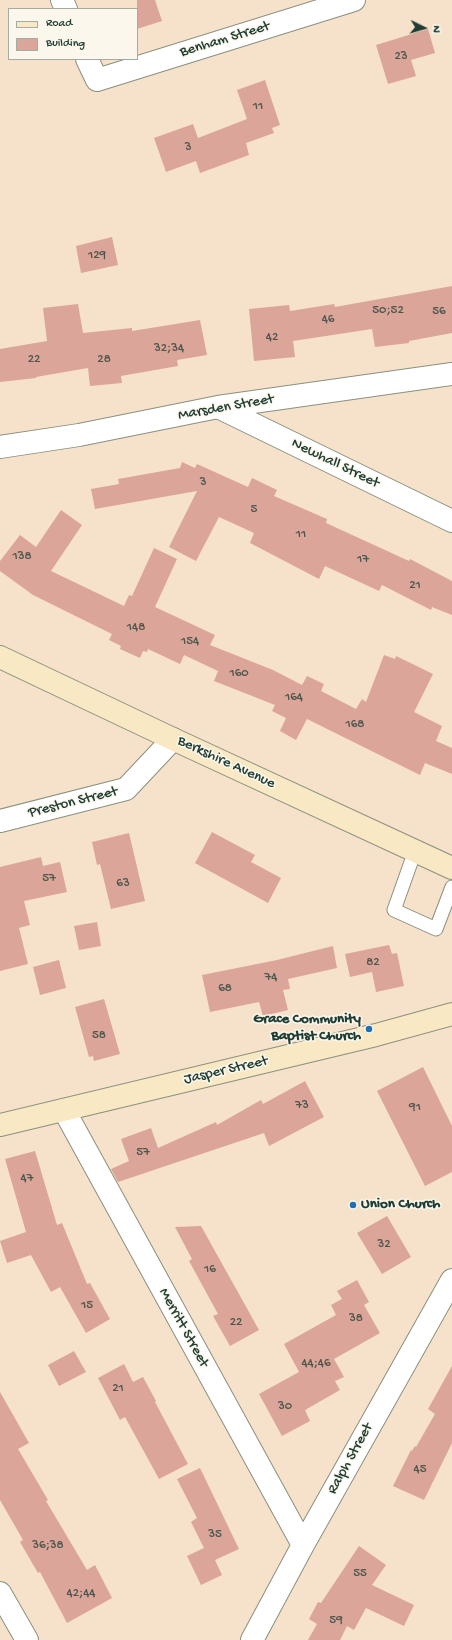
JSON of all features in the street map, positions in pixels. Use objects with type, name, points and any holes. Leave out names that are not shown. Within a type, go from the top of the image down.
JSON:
[{"type":"main road","name":"Berkshire Avenue","points":[[0,657],[452,868]]},
{"type":"main road","name":"Jasper Street","points":[[0,1125],[376,1035],[452,1014]]},
{"type":"street","name":"Benham Street","points":[[87,60],[97,80],[354,0]]},
{"type":"street","name":"Marsden Street","points":[[0,447],[79,435],[218,407],[452,374]]},
{"type":"street","name":"Newhall Street","points":[[218,407],[452,521]]},
{"type":"street","name":"Preston Street","points":[[0,821],[126,789],[174,739]]},
{"type":"street","name":"Merritt Street","points":[[64,1110],[302,1546]]},
{"type":"street","name":"Ralph Street","points":[[252,1640],[302,1546],[452,1280]]},
{"type":"street","points":[[0,1593],[27,1640]]},
{"type":"lane","points":[[415,851],[394,910],[436,929],[452,887]]},
{"type":"building","points":[[137,0],[155,0],[162,21],[138,29]]},
{"type":"building","points":[[428,29],[435,53],[411,60],[416,76],[388,84],[376,45]]},
{"type":"building","points":[[265,80],[280,125],[272,128],[274,133],[246,143],[249,155],[200,173],[196,161],[166,172],[154,138],[193,124],[198,138],[247,119],[237,90]]},
{"type":"building","points":[[112,237],[118,265],[81,273],[76,246]]},
{"type":"building","points":[[452,286],[452,333],[409,341],[409,343],[375,347],[372,329],[293,341],[295,357],[254,361],[249,309],[289,305],[290,311],[334,304],[335,307]]},
{"type":"building","points":[[78,304],[83,333],[132,328],[132,331],[200,320],[207,355],[177,360],[178,366],[121,376],[122,383],[90,386],[88,368],[36,378],[0,382],[0,349],[47,341],[43,308]]},
{"type":"building","points":[[182,462],[195,468],[197,464],[248,487],[252,478],[277,490],[274,496],[327,519],[326,523],[409,561],[410,559],[452,581],[452,615],[432,607],[431,610],[382,585],[379,591],[325,566],[319,579],[250,543],[254,533],[219,517],[196,561],[169,547],[197,491],[95,509],[91,489],[119,484],[118,479],[180,468]]},
{"type":"building","points":[[61,510],[82,525],[51,571],[124,606],[129,595],[132,596],[154,548],[177,559],[155,607],[215,635],[210,645],[273,670],[302,685],[307,676],[324,684],[321,691],[356,709],[362,699],[366,702],[384,655],[395,659],[396,656],[433,674],[414,712],[442,726],[436,741],[452,748],[452,774],[425,763],[420,775],[307,719],[296,740],[280,731],[286,718],[272,711],[275,705],[214,681],[218,671],[184,655],[180,664],[148,649],[147,652],[143,651],[140,658],[120,649],[121,646],[109,640],[112,634],[33,595],[0,571],[0,561],[20,535],[36,547]]},
{"type":"building","points":[[212,832],[255,855],[251,862],[281,878],[268,903],[195,863]]},
{"type":"building","points":[[129,833],[145,901],[111,909],[100,864],[97,865],[92,842]]},
{"type":"building","points":[[41,857],[43,866],[60,862],[67,892],[24,901],[30,925],[19,928],[28,964],[0,971],[0,867]]},
{"type":"building","points":[[97,922],[101,946],[79,950],[74,926]]},
{"type":"building","points":[[389,945],[392,954],[397,953],[404,986],[376,992],[372,972],[350,977],[345,954]]},
{"type":"building","points":[[333,946],[337,968],[288,979],[290,989],[283,990],[288,1010],[263,1016],[259,1002],[210,1012],[202,975],[277,960]]},
{"type":"building","points":[[59,960],[66,988],[40,995],[33,967]]},
{"type":"building","points":[[104,999],[120,1054],[94,1061],[93,1056],[89,1057],[75,1007]]},
{"type":"building","points":[[423,1067],[452,1126],[452,1172],[425,1186],[377,1091]]},
{"type":"building","points":[[305,1081],[324,1117],[269,1146],[264,1133],[118,1182],[111,1169],[129,1161],[121,1139],[151,1128],[158,1148],[216,1122],[217,1125],[261,1100],[263,1104]]},
{"type":"building","points":[[35,1151],[57,1225],[62,1223],[87,1284],[90,1283],[110,1319],[86,1333],[60,1287],[51,1292],[31,1255],[7,1263],[0,1241],[26,1232],[5,1159]]},
{"type":"building","points":[[387,1216],[411,1257],[382,1274],[357,1233]]},
{"type":"building","points":[[201,1226],[259,1330],[230,1346],[213,1316],[218,1314],[189,1261],[192,1259],[175,1227]]},
{"type":"building","points":[[357,1280],[369,1302],[364,1305],[380,1333],[334,1359],[344,1377],[335,1381],[340,1390],[305,1410],[310,1421],[282,1436],[259,1394],[299,1372],[284,1344],[336,1315],[331,1305],[342,1299],[337,1291]]},
{"type":"building","points":[[74,1351],[86,1372],[59,1386],[48,1365]]},
{"type":"building","points":[[124,1364],[133,1382],[143,1377],[188,1464],[159,1479],[125,1417],[120,1420],[98,1378]]},
{"type":"building","points":[[452,1366],[452,1443],[424,1500],[393,1486],[411,1450],[412,1451],[415,1446],[416,1447],[435,1414],[428,1409]]},
{"type":"building","points":[[0,1392],[29,1443],[18,1449],[48,1500],[46,1501],[87,1570],[95,1565],[112,1598],[67,1623],[40,1572],[38,1573],[20,1542],[23,1540],[0,1500]]},
{"type":"building","points":[[200,1468],[239,1549],[215,1560],[222,1575],[201,1585],[187,1556],[204,1548],[191,1522],[197,1518],[177,1479]]},
{"type":"building","points":[[359,1546],[386,1565],[372,1585],[414,1605],[404,1626],[366,1608],[354,1630],[347,1626],[340,1640],[308,1640],[317,1624],[309,1619],[318,1602],[321,1603]]},
{"type":"place","name":"Grace Community Baptist Church","points":[[369,1029]]},
{"type":"place","name":"Union Church","points":[[353,1205]]}]
